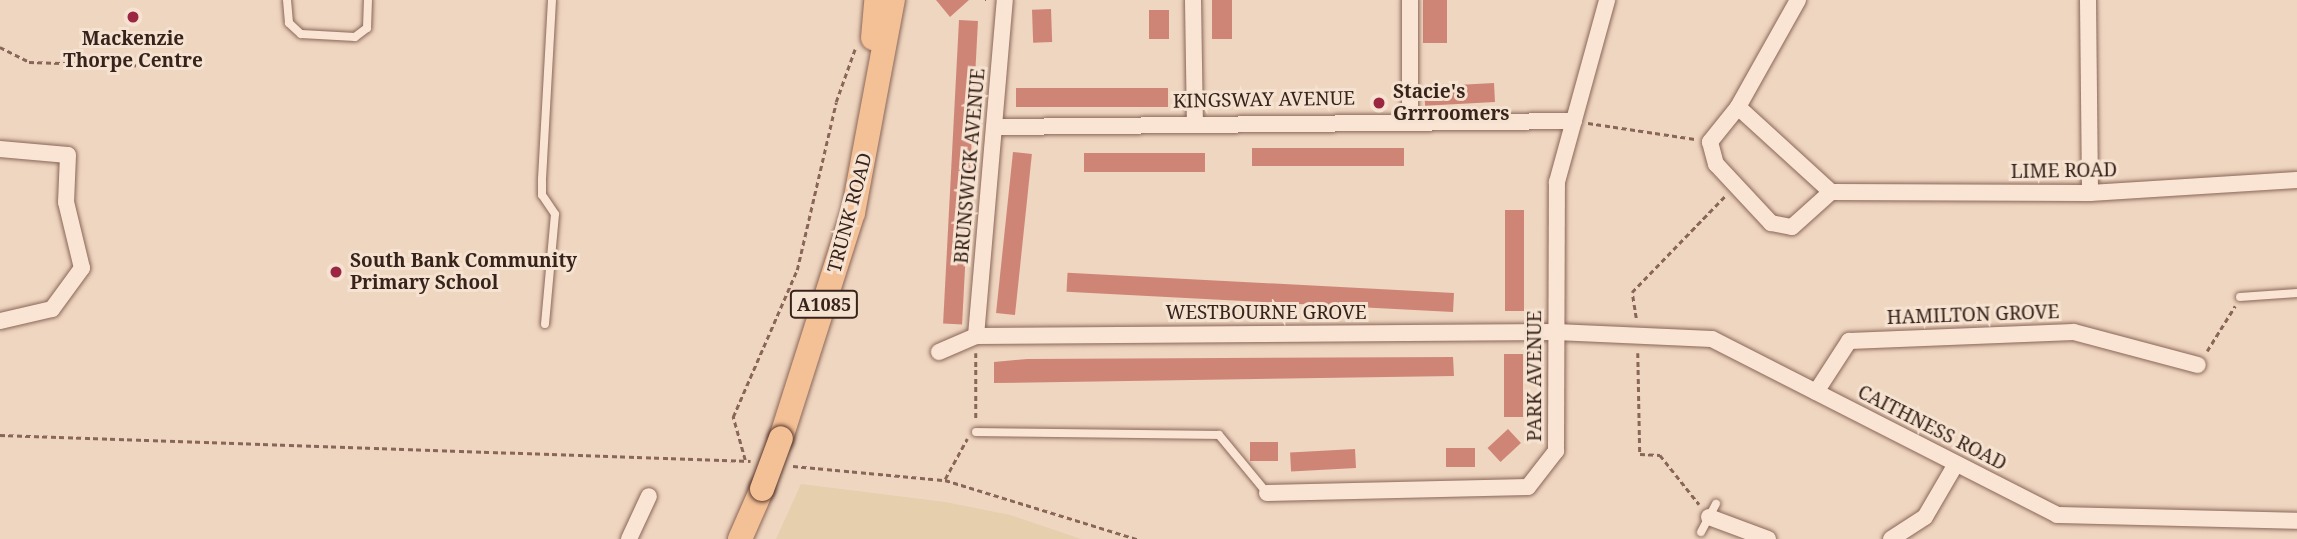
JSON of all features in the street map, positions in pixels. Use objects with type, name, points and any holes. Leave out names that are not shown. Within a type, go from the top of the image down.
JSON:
[{"type":"main road","name":"A1085","points":[[863,168],[876,0]]},
{"type":"main road","name":"TRUNK ROAD","points":[[740,539],[781,438],[863,168],[894,0]]},
{"type":"street","name":"BRUNSWICK AVENUE","points":[[976,336],[996,127],[1004,0]]},
{"type":"street","points":[[1193,0],[1195,122]]},
{"type":"street","points":[[1410,0],[1410,119]]},
{"type":"street","name":"PARK AVENUE","points":[[1266,493],[1528,487],[1556,452],[1557,182],[1607,0]]},
{"type":"street","points":[[1738,107],[1831,192],[1792,227],[1771,223],[1717,164],[1710,142],[1738,107],[1798,0]]},
{"type":"street","points":[[2088,0],[2090,193]]},
{"type":"street","name":"KINGSWAY AVENUE","points":[[996,127],[1410,119],[1574,121]]},
{"type":"street","points":[[0,149],[68,155],[65,202],[82,268],[52,309],[0,321]]},
{"type":"street","name":"LIME ROAD","points":[[1831,192],[2090,193],[2297,180]]},
{"type":"street","name":"WESTBOURNE GROVE","points":[[976,336],[1556,332]]},
{"type":"street","name":"CAITHNESS ROAD","points":[[1556,332],[1712,339],[2057,515],[2297,521]]},
{"type":"street","name":"HAMILTON GROVE","points":[[1816,392],[1849,341],[2074,332],[2198,365]]},
{"type":"street","points":[[939,352],[976,336]]},
{"type":"street","points":[[1891,539],[1925,517],[1956,464]]},
{"type":"street","points":[[629,539],[649,496]]},
{"type":"street","points":[[1712,510],[1768,539]]},
{"type":"lane","points":[[287,0],[295,30],[355,37],[367,28],[368,0]]},
{"type":"lane","points":[[545,324],[555,214],[542,195],[552,0]]},
{"type":"lane","points":[[2241,297],[2297,293]]},
{"type":"lane","points":[[976,432],[1219,435],[1266,493]]},
{"type":"lane","points":[[1701,532],[1712,510]]},
{"type":"path","points":[[745,460],[733,417],[797,270],[836,102],[856,46]]},
{"type":"path","points":[[0,47],[29,62],[156,66]]},
{"type":"path","points":[[1574,121],[1710,142]]},
{"type":"path","points":[[2198,365],[2241,297]]},
{"type":"path","points":[[945,480],[962,443],[976,432],[976,336]]},
{"type":"path","points":[[0,435],[350,447]]},
{"type":"shaded area","points":[[801,484],[945,502],[1010,515],[1081,539],[776,539]]},
{"type":"building","points":[[936,0],[969,0],[950,17]]},
{"type":"building","points":[[1212,0],[1232,0],[1232,39],[1212,39]]},
{"type":"building","points":[[1423,0],[1447,0],[1447,43],[1423,43]]},
{"type":"building","points":[[1051,9],[1052,42],[1033,43],[1032,10]]},
{"type":"building","points":[[1149,10],[1169,10],[1169,39],[1149,39]]},
{"type":"building","points":[[959,20],[978,21],[962,325],[943,324]]},
{"type":"building","points":[[1494,83],[1495,102],[1425,106],[1424,87]]},
{"type":"building","points":[[1016,88],[1168,88],[1168,107],[1016,107]]},
{"type":"building","points":[[1252,148],[1404,148],[1404,166],[1252,166]]},
{"type":"building","points":[[1013,152],[1032,154],[1015,315],[996,313]]},
{"type":"building","points":[[1084,153],[1205,153],[1205,172],[1084,172]]},
{"type":"building","points":[[1505,210],[1524,210],[1524,311],[1505,311]]},
{"type":"building","points":[[1068,273],[1454,293],[1453,312],[1067,292]]},
{"type":"building","points":[[1504,354],[1523,354],[1523,417],[1504,417]]},
{"type":"building","points":[[1453,357],[1454,376],[994,383],[994,362],[1027,359]]},
{"type":"building","points":[[1508,429],[1521,443],[1500,462],[1488,448]]},
{"type":"building","points":[[1250,442],[1278,442],[1278,461],[1250,461]]},
{"type":"building","points":[[1446,448],[1475,448],[1475,467],[1446,467]]},
{"type":"building","points":[[1355,449],[1356,468],[1291,471],[1290,452]]},
{"type":"place","name":"Mackenzie Thorpe Centre","points":[[133,17]]},
{"type":"place","name":"Stacie's Grrroomers","points":[[1379,103]]},
{"type":"place","name":"South Bank Community Primary School","points":[[336,272]]}]
